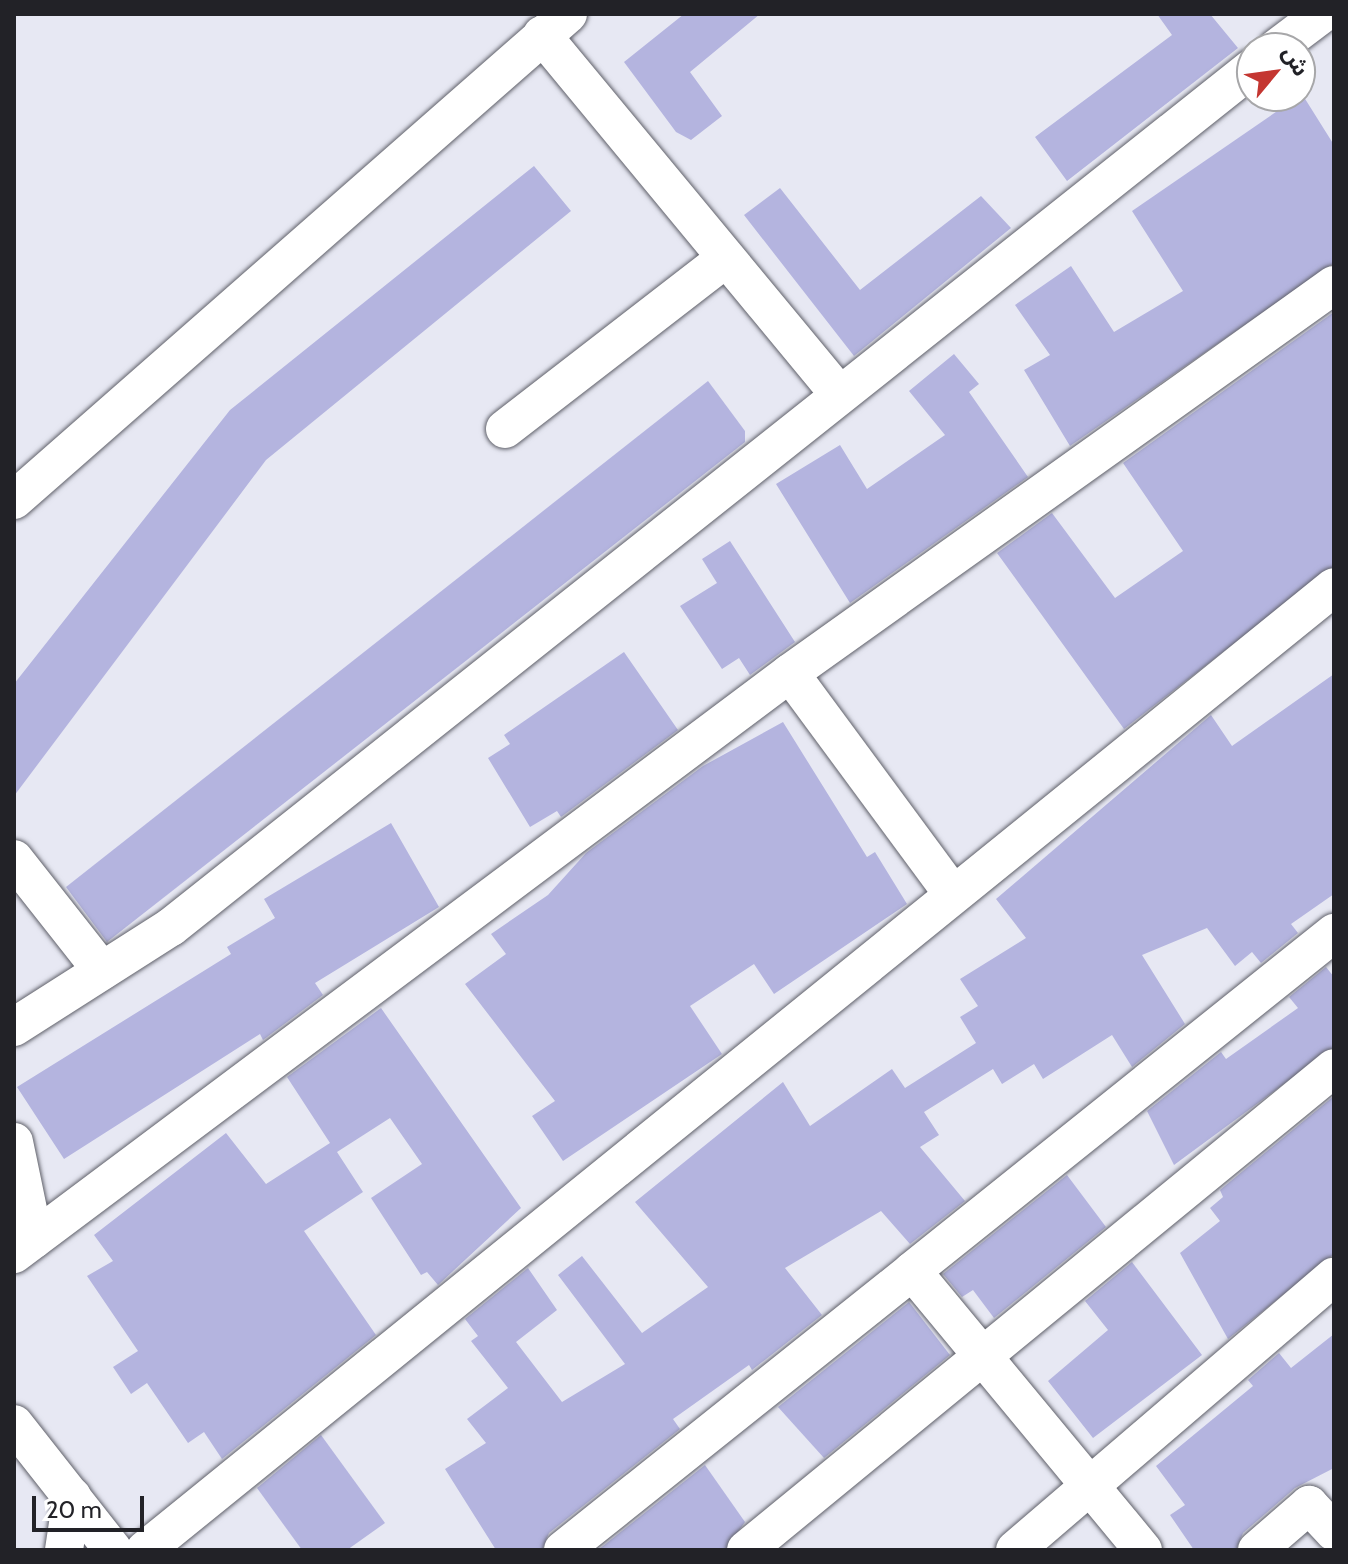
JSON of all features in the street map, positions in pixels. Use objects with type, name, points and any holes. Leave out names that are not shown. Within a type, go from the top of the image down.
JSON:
[{"type":"street","points":[[1296,32],[1314,16]]},
{"type":"street","points":[[14,500],[555,25],[726,258],[840,395]]},
{"type":"street","points":[[14,1027],[171,927],[1236,81]]},
{"type":"street","points":[[505,429],[726,258]]},
{"type":"street","points":[[24,1247],[790,673],[1334,285]]},
{"type":"street","points":[[145,1550],[952,893],[1334,587]]},
{"type":"street","points":[[790,673],[952,893]]},
{"type":"street","points":[[14,859],[102,971]]},
{"type":"street","points":[[563,1550],[1334,933]]},
{"type":"street","points":[[746,1550],[1334,1068]]},
{"type":"street","points":[[14,1142],[24,1247]]},
{"type":"street","points":[[912,1271],[1143,1550]]},
{"type":"street","points":[[1015,1550],[1334,1277]]},
{"type":"street","points":[[14,1424],[113,1550]]},
{"type":"street","points":[[64,1550],[72,1497]]},
{"type":"street","points":[[1257,1550],[1326,1507]]},
{"type":"building","points":[[684,14],[760,14],[690,72],[722,116],[691,140],[676,132],[624,62]]},
{"type":"building","points":[[1157,14],[1210,14],[1236,50],[1067,181],[1035,137],[1172,35]]},
{"type":"building","points":[[1276,112],[1313,112],[1334,145],[1334,263],[1070,446],[1024,370],[1050,355],[1015,305],[1071,266],[1114,332],[1183,291],[1132,211]]},
{"type":"building","points":[[534,166],[571,211],[266,460],[14,796],[14,684],[230,410]]},
{"type":"building","points":[[780,188],[860,290],[981,196],[1011,228],[854,356],[744,215]]},
{"type":"building","points":[[1334,312],[1334,566],[1124,729],[997,553],[1052,513],[1115,598],[1183,551],[1123,463]]},
{"type":"building","points":[[954,354],[979,384],[969,392],[1028,477],[850,603],[776,484],[840,445],[867,489],[945,435],[909,391]]},
{"type":"building","points":[[708,381],[745,431],[745,442],[107,942],[66,887]]},
{"type":"building","points":[[730,541],[795,642],[750,675],[739,658],[722,669],[680,606],[717,583],[702,559]]},
{"type":"building","points":[[624,652],[678,730],[561,817],[557,811],[530,827],[488,758],[510,744],[504,735]]},
{"type":"building","points":[[1334,674],[1334,894],[1291,924],[1298,933],[1261,963],[1252,952],[1235,966],[1207,928],[1142,955],[1185,1024],[1132,1067],[1112,1035],[1043,1079],[1034,1064],[1002,1084],[993,1069],[924,1112],[939,1135],[920,1147],[965,1201],[910,1244],[881,1211],[785,1268],[822,1315],[752,1370],[749,1365],[673,1419],[680,1429],[549,1533],[542,1550],[496,1550],[445,1469],[486,1443],[467,1419],[508,1388],[471,1341],[478,1336],[465,1319],[528,1268],[557,1310],[516,1342],[562,1402],[625,1364],[558,1275],[582,1256],[642,1333],[708,1287],[635,1202],[783,1082],[810,1126],[892,1069],[905,1088],[976,1043],[960,1017],[978,1006],[960,979],[1026,938],[996,899],[1211,715],[1232,746]]},
{"type":"building","points":[[783,722],[867,857],[875,852],[907,904],[774,994],[754,964],[690,1006],[722,1054],[563,1161],[532,1116],[555,1101],[465,984],[506,954],[491,934],[548,895],[586,853],[703,766]]},
{"type":"building","points":[[391,823],[439,907],[315,983],[323,995],[263,1040],[260,1034],[64,1159],[17,1087],[231,954],[227,947],[275,918],[264,899]]},
{"type":"building","points":[[1326,967],[1334,977],[1334,1047],[1174,1165],[1147,1111],[1221,1052],[1226,1059],[1298,1008],[1289,997]]},
{"type":"building","points":[[381,1008],[521,1208],[438,1285],[427,1272],[421,1275],[371,1198],[422,1164],[390,1118],[337,1152],[363,1192],[304,1231],[376,1335],[222,1459],[204,1432],[188,1443],[147,1383],[131,1394],[113,1367],[138,1351],[87,1276],[113,1261],[94,1235],[226,1133],[266,1184],[330,1143],[287,1077]]},
{"type":"building","points":[[1334,1096],[1334,1254],[1228,1339],[1180,1253],[1220,1221],[1210,1208],[1223,1197],[1220,1190]]},
{"type":"building","points":[[1067,1175],[1106,1227],[994,1318],[973,1290],[962,1297],[943,1274]]},
{"type":"building","points":[[1132,1262],[1202,1355],[1093,1438],[1048,1381],[1108,1330],[1085,1301]]},
{"type":"building","points":[[909,1302],[950,1355],[824,1458],[778,1407]]},
{"type":"building","points":[[1334,1334],[1334,1468],[1295,1488],[1243,1533],[1236,1550],[1194,1550],[1170,1515],[1185,1505],[1156,1466],[1253,1386],[1248,1380],[1279,1353],[1291,1368]]},
{"type":"building","points":[[321,1435],[385,1523],[347,1550],[302,1550],[257,1488]]},
{"type":"building","points":[[705,1465],[745,1522],[725,1550],[598,1550]]}]
